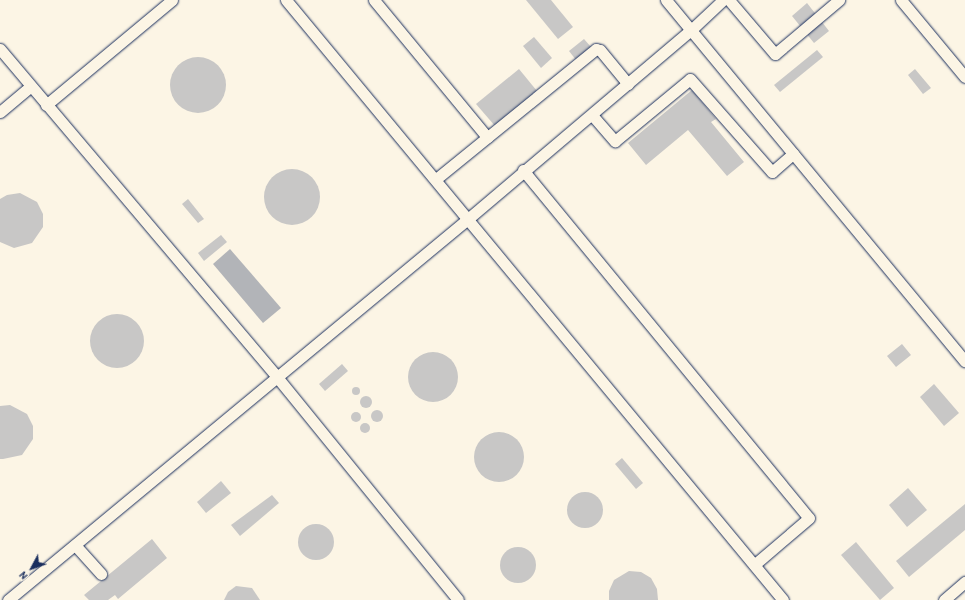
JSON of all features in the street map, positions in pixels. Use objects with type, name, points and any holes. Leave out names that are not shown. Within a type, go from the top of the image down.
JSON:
[{"type":"lane","points":[[46,105],[172,0]]},
{"type":"lane","points":[[286,0],[469,218],[783,600]]},
{"type":"lane","points":[[374,0],[487,137]]},
{"type":"lane","points":[[666,0],[965,361]]},
{"type":"lane","points":[[8,600],[469,218],[523,170],[592,115],[692,30],[723,0]]},
{"type":"lane","points":[[730,0],[775,54],[839,0]]},
{"type":"lane","points":[[901,0],[965,77]]},
{"type":"lane","points":[[0,49],[277,377],[458,600]]},
{"type":"lane","points":[[436,179],[596,49],[600,50],[628,84]]},
{"type":"lane","points":[[592,115],[615,141],[690,79],[772,172],[793,154]]},
{"type":"lane","points":[[0,112],[31,86]]},
{"type":"lane","points":[[523,170],[809,518],[754,565]]},
{"type":"lane","points":[[75,545],[101,574]]},
{"type":"lane","points":[[944,600],[965,582]]},
{"type":"lane","points":[[0,596],[3,600]]},
{"type":"shaded area","points":[[230,249],[281,308],[263,323],[213,264]]},
{"type":"building","points":[[526,0],[551,0],[573,27],[558,39]]},
{"type":"building","points":[[807,3],[829,31],[814,43],[792,16]]},
{"type":"building","points":[[534,37],[552,58],[541,68],[523,46]]},
{"type":"building","points":[[584,39],[591,47],[576,60],[569,51]]},
{"type":"building","points":[[817,50],[823,57],[780,92],[774,85]]},
{"type":"building","points":[[198,57],[209,59],[218,65],[224,74],[226,85],[224,96],[218,105],[209,111],[198,113],[187,111],[178,105],[172,96],[170,85],[172,74],[178,65],[187,59]]},
{"type":"building","points":[[519,69],[537,91],[495,126],[476,104]]},
{"type":"building","points":[[915,69],[931,88],[923,94],[908,75]]},
{"type":"building","points":[[692,90],[716,119],[711,122],[744,162],[727,176],[688,130],[646,165],[628,143]]},
{"type":"building","points":[[292,169],[303,171],[312,177],[318,186],[320,197],[318,208],[312,217],[303,223],[292,225],[281,223],[272,217],[266,208],[264,197],[266,186],[272,177],[281,171]]},
{"type":"building","points":[[20,193],[37,202],[43,214],[43,227],[32,243],[14,248],[0,242],[0,199],[7,195]]},
{"type":"building","points":[[188,199],[204,219],[198,223],[182,204]]},
{"type":"building","points":[[221,235],[227,242],[204,261],[198,253]]},
{"type":"building","points":[[112,314],[122,314],[132,318],[140,326],[144,336],[144,346],[140,356],[132,364],[122,368],[112,368],[102,364],[94,356],[90,346],[90,336],[94,326],[102,318]]},
{"type":"building","points":[[902,344],[911,355],[896,367],[887,356]]},
{"type":"building","points":[[433,352],[447,356],[454,363],[458,377],[454,391],[447,398],[433,402],[419,398],[412,391],[408,377],[412,363],[419,356]]},
{"type":"building","points":[[342,364],[348,371],[325,391],[319,384]]},
{"type":"building","points":[[934,384],[959,413],[944,426],[920,397]]},
{"type":"building","points":[[354,387],[358,387],[360,391],[358,395],[354,395],[352,393],[352,389]]},
{"type":"building","points":[[364,396],[368,396],[372,402],[368,408],[364,408],[360,404],[360,400]]},
{"type":"building","points":[[10,405],[27,414],[33,426],[33,439],[22,455],[0,459],[0,406]]},
{"type":"building","points":[[375,410],[379,410],[383,416],[379,422],[375,422],[371,418],[371,414]]},
{"type":"building","points":[[356,412],[361,417],[356,422],[351,417]]},
{"type":"building","points":[[365,423],[370,428],[365,433],[360,428]]},
{"type":"building","points":[[499,432],[513,436],[520,443],[524,457],[520,471],[513,478],[499,482],[485,478],[478,471],[474,457],[478,443],[485,436]]},
{"type":"building","points":[[622,458],[643,483],[636,489],[615,464]]},
{"type":"building","points":[[221,481],[231,493],[206,513],[197,502]]},
{"type":"building","points":[[908,488],[927,510],[907,527],[889,505]]},
{"type":"building","points":[[589,492],[598,497],[602,503],[602,517],[598,523],[589,528],[581,528],[572,523],[568,517],[567,506],[572,497],[578,493]]},
{"type":"building","points":[[272,495],[279,503],[240,536],[231,525]]},
{"type":"building","points":[[965,504],[965,530],[909,577],[896,561]]},
{"type":"building","points":[[320,524],[329,529],[333,535],[333,549],[329,555],[320,560],[312,560],[303,555],[299,549],[298,538],[303,529],[309,525]]},
{"type":"building","points":[[152,539],[167,558],[118,599],[115,595],[108,600],[89,600],[84,595]]},
{"type":"building","points":[[856,542],[894,588],[880,600],[841,555]]},
{"type":"building","points":[[522,547],[531,552],[535,558],[535,572],[531,578],[522,583],[514,583],[505,578],[501,572],[500,561],[505,552],[511,548]]},
{"type":"building","points":[[629,571],[641,572],[651,578],[657,589],[658,600],[609,600],[609,591],[614,580]]},
{"type":"building","points":[[236,586],[252,588],[260,600],[224,600],[228,592]]}]
